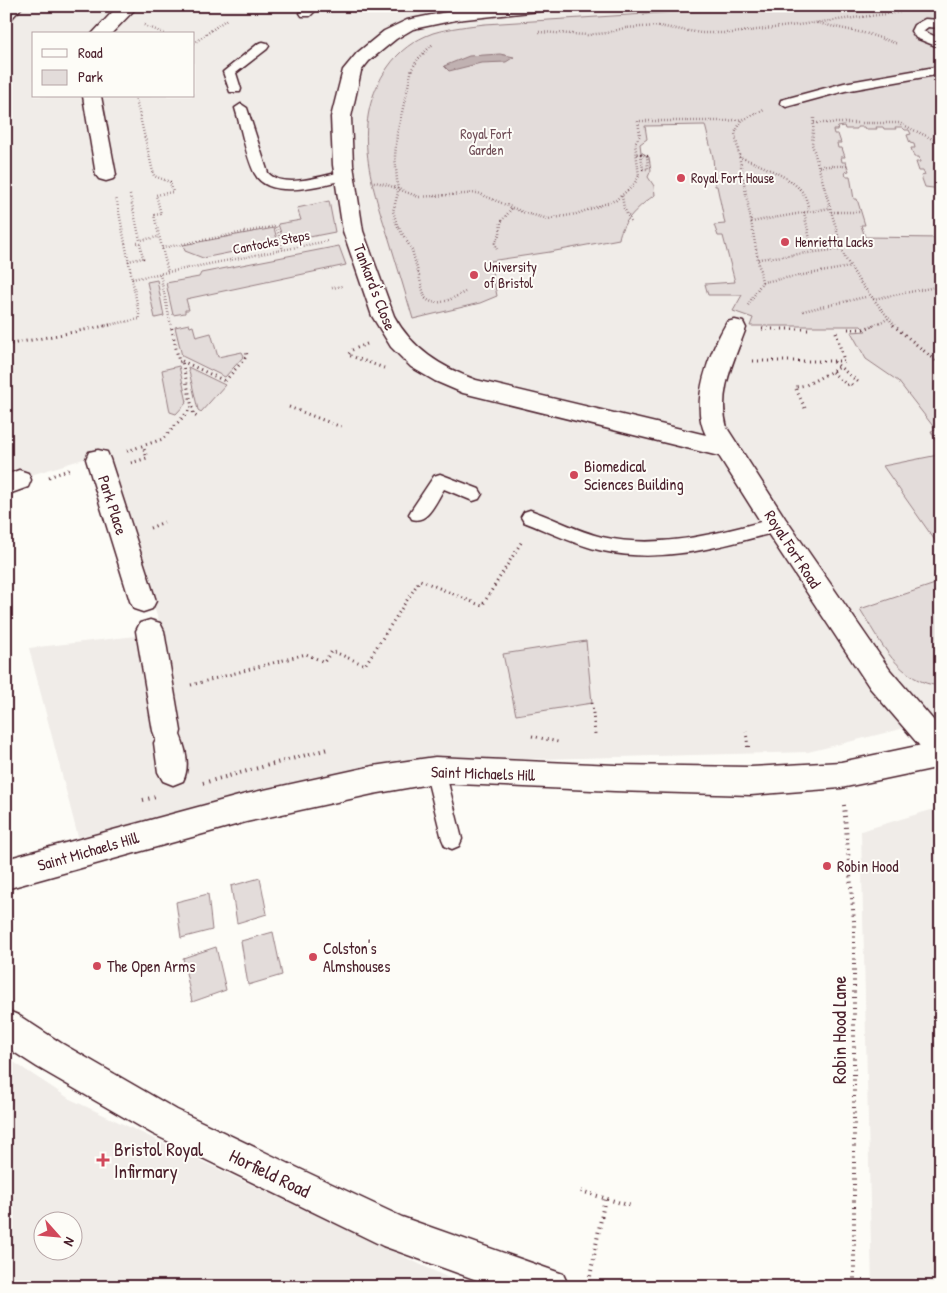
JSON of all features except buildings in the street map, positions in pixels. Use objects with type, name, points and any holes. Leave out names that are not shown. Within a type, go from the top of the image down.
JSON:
[{"type":"street","points":[[6,14],[14,6]]},
{"type":"street","points":[[102,32],[129,6]]},
{"type":"street","name":"Tankard's Close","points":[[532,7],[416,22],[398,30],[354,66],[345,91],[340,117],[345,176],[353,230],[383,316],[395,339],[412,356],[442,375],[471,387],[728,449]]},
{"type":"street","points":[[92,98],[106,174]]},
{"type":"street","name":"Royal Fort Road","points":[[735,328],[717,371],[711,400],[712,421],[776,525],[880,679],[941,750]]},
{"type":"street","name":"Park Place","points":[[98,459],[143,601]]},
{"type":"street","points":[[150,630],[162,693],[173,772]]},
{"type":"street","name":"Saint Michaels Hill","points":[[6,874],[246,808],[373,780],[435,770],[615,778],[751,781],[841,775],[941,754]]},
{"type":"street","name":"Horfield Road","points":[[6,1027],[49,1055],[165,1122],[287,1182],[396,1233],[550,1287]]},
{"type":"lane","points":[[941,24],[925,23],[917,31],[920,35],[941,44]]},
{"type":"lane","points":[[235,89],[229,72],[262,46]]},
{"type":"lane","points":[[786,103],[863,84],[938,71]]},
{"type":"lane","points":[[241,108],[262,174],[269,182],[290,186],[345,176]]},
{"type":"lane","points":[[418,514],[440,481],[473,494]]},
{"type":"lane","points":[[533,518],[601,544],[655,550],[698,545],[776,525]]},
{"type":"lane","points":[[435,770],[452,839]]},
{"type":"path","points":[[535,32],[587,35],[607,33],[624,28],[658,26],[718,34],[868,14],[909,12],[941,24]]},
{"type":"path","points":[[195,42],[227,19]]},
{"type":"path","points":[[813,22],[890,41],[938,71]]},
{"type":"path","points":[[142,24],[161,32]]},
{"type":"path","points":[[438,42],[423,53],[412,69],[396,142],[395,164],[398,190],[393,203],[393,216],[414,254],[421,295],[430,302],[440,303],[467,291]]},
{"type":"path","points":[[135,98],[154,176],[170,182],[173,192],[156,195],[161,214],[154,215],[168,272]]},
{"type":"path","points":[[804,98],[814,122],[812,144],[841,249],[850,267],[888,319],[901,333],[941,365]]},
{"type":"path","points":[[376,182],[409,194],[429,198],[474,192],[536,217],[555,219],[576,214],[622,196],[638,178],[635,143],[640,135],[638,121],[726,121],[743,119],[786,103]]},
{"type":"path","points":[[743,119],[734,133],[762,282],[747,306]]},
{"type":"path","points":[[814,122],[898,123],[911,128],[927,139],[941,143]]},
{"type":"path","points":[[636,154],[641,154],[647,156],[648,169],[643,169],[641,154]]},
{"type":"path","points":[[738,157],[761,164],[781,175],[804,194],[809,211]]},
{"type":"path","points":[[819,166],[847,166]]},
{"type":"path","points":[[130,195],[140,240],[160,237]]},
{"type":"path","points":[[6,345],[140,319],[116,196]]},
{"type":"path","points":[[622,196],[624,208],[631,222]]},
{"type":"path","points":[[497,249],[495,244],[500,234],[501,222],[512,208]]},
{"type":"path","points":[[751,222],[830,208]]},
{"type":"path","points":[[804,212],[813,252]]},
{"type":"path","points":[[831,212],[861,212]]},
{"type":"path","points":[[162,248],[276,226],[283,250]]},
{"type":"path","name":"Cantocks Steps","points":[[132,279],[328,241]]},
{"type":"path","points":[[128,261],[143,258],[140,243],[136,243]]},
{"type":"path","points":[[758,259],[841,249]]},
{"type":"path","points":[[762,282],[850,267]]},
{"type":"path","points":[[160,274],[178,362],[182,361],[226,382],[247,356],[246,350]]},
{"type":"path","points":[[803,311],[941,286]]},
{"type":"path","points":[[848,329],[864,329],[888,319]]},
{"type":"path","points":[[760,329],[812,329]]},
{"type":"path","points":[[750,361],[844,361],[836,332]]},
{"type":"path","points":[[369,344],[352,350],[348,355],[391,371]]},
{"type":"path","points":[[936,362],[941,356]]},
{"type":"path","points":[[182,361],[194,416],[197,417]]},
{"type":"path","points":[[833,361],[858,382]]},
{"type":"path","points":[[805,408],[795,387],[806,385],[840,367]]},
{"type":"path","points":[[832,372],[847,384],[850,383],[852,385]]},
{"type":"path","points":[[289,406],[344,428]]},
{"type":"path","points":[[98,459],[164,439],[192,407]]},
{"type":"path","name":"Park Place","points":[[13,482],[35,482],[98,459]]},
{"type":"path","points":[[162,693],[306,654],[324,662],[332,651],[365,665],[420,580],[482,606],[533,518]]},
{"type":"path","points":[[592,703],[595,734]]},
{"type":"path","points":[[746,730],[748,749]]},
{"type":"path","points":[[236,773],[328,749]]},
{"type":"path","name":"Robin Hood Lane","points":[[841,775],[854,921],[854,1287]]},
{"type":"path","points":[[581,1191],[631,1206]]},
{"type":"path","points":[[588,1287],[605,1198]]},
{"type":"shaded area","name":"University of Bristol","points":[[6,6],[941,6],[941,719],[808,752],[430,762],[266,792],[78,837],[29,648],[163,633],[100,454],[21,478],[17,468],[6,473]]},
{"type":"shaded area","points":[[500,54],[514,57],[506,62],[481,63],[449,71],[444,66],[469,56]]},
{"type":"shaded area","points":[[941,807],[941,1287],[872,1287],[861,831]]},
{"type":"shaded area","name":"Bristol Royal Infirmary","points":[[6,1057],[70,1099],[468,1287],[6,1287]]},
{"type":"green space","name":"Royal Fort Garden","points":[[773,6],[941,6],[941,189],[925,187],[921,176],[925,175],[923,171],[919,171],[916,162],[920,162],[919,157],[914,157],[911,148],[915,148],[914,144],[910,143],[907,135],[911,134],[909,130],[905,130],[902,127],[895,127],[896,129],[876,127],[877,129],[865,129],[864,127],[857,127],[857,129],[845,129],[844,126],[833,130],[834,134],[838,134],[841,143],[837,143],[838,148],[842,148],[845,157],[841,157],[842,162],[846,162],[849,171],[845,172],[846,176],[850,176],[854,199],[857,199],[865,225],[861,225],[865,237],[941,238],[941,549],[883,466],[938,455],[940,449],[931,431],[936,430],[898,381],[866,359],[851,332],[866,331],[861,326],[750,326],[753,318],[733,311],[742,295],[708,295],[705,284],[735,282],[723,236],[718,236],[714,225],[725,224],[717,186],[715,186],[713,157],[705,125],[645,126],[647,139],[640,144],[641,152],[649,157],[651,170],[648,177],[654,186],[655,195],[638,208],[628,220],[619,239],[490,261],[497,296],[480,303],[413,319],[375,196],[367,152],[369,109],[376,88],[392,61],[402,51],[419,39],[452,28]]},
{"type":"green space","points":[[329,201],[335,232],[284,242],[278,224],[301,220],[297,208]]},
{"type":"green space","points":[[274,228],[278,243],[203,258],[185,251],[183,245]]},
{"type":"green space","points":[[339,246],[346,265],[186,299],[189,310],[185,310],[185,313],[173,315],[166,283],[199,277],[201,273]]},
{"type":"green space","points":[[157,280],[164,316],[155,318],[147,282]]},
{"type":"green space","points":[[189,324],[190,327],[193,326],[196,337],[211,333],[218,357],[242,352],[244,356],[225,377],[182,356],[175,327]]},
{"type":"green space","points":[[179,366],[187,402],[176,414],[170,412],[162,370]]},
{"type":"green space","points":[[188,367],[225,385],[201,412],[198,410]]},
{"type":"green space","points":[[941,582],[941,686],[926,683],[902,669],[883,647],[860,609]]},
{"type":"green space","points":[[586,641],[592,703],[516,715],[503,654]]},
{"type":"green space","points":[[260,878],[267,914],[237,923],[231,886]]},
{"type":"green space","points":[[208,894],[212,930],[181,938],[176,902]]},
{"type":"green space","points":[[273,932],[282,975],[248,985],[241,941]]},
{"type":"green space","points":[[216,947],[226,990],[192,1002],[183,958]]},
{"type":"place","name":"Royal Fort House","points":[[681,178]]},
{"type":"place","name":"Henrietta Lacks","points":[[785,242]]},
{"type":"place","name":"University of Bristol","points":[[474,275]]},
{"type":"place","name":"Biomedical Sciences Building","points":[[574,475]]},
{"type":"place","name":"Robin Hood","points":[[827,866]]},
{"type":"place","name":"Colston's Almshouses","points":[[313,957]]},
{"type":"place","name":"The Open Arms","points":[[97,966]]},
{"type":"place","name":"Bristol Royal Infirmary","points":[[103,1160]]}]
